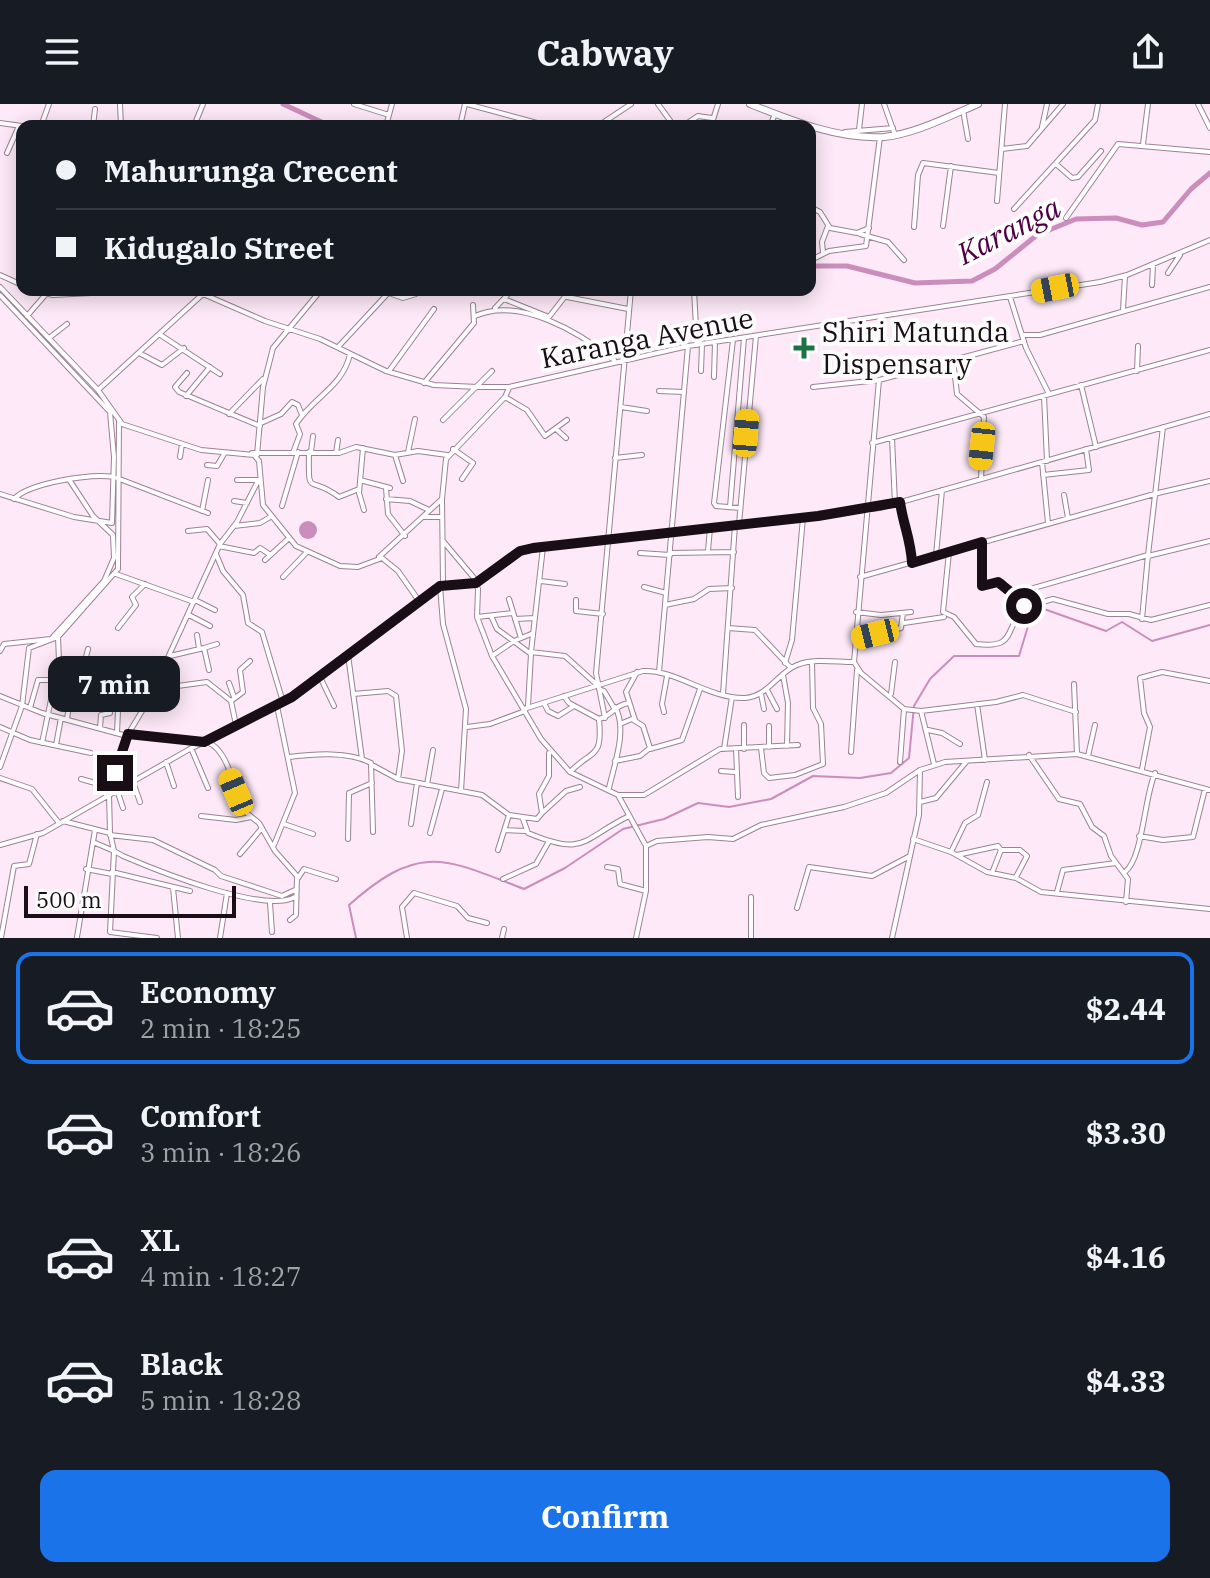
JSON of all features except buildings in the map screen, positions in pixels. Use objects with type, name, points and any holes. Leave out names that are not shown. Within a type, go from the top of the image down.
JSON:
[{"type":"street","points":[[193,104],[202,106]]},
{"type":"street","points":[[354,104],[389,115]]},
{"type":"street","points":[[388,120],[392,104]]},
{"type":"street","points":[[466,104],[518,120]]},
{"type":"street","points":[[607,120],[631,104]]},
{"type":"street","points":[[692,120],[698,116],[712,118],[718,104]]},
{"type":"street","points":[[859,130],[862,104]]},
{"type":"street","points":[[886,104],[894,131]]},
{"type":"street","points":[[816,125],[880,137],[978,104]]},
{"type":"street","points":[[997,201],[1005,104]]},
{"type":"street","points":[[1041,129],[1047,104]]},
{"type":"street","points":[[1002,149],[1027,146],[1062,104]]},
{"type":"street","points":[[1014,209],[1095,120],[1098,104]]},
{"type":"street","points":[[1143,144],[1148,104]]},
{"type":"street","points":[[1198,104],[1210,128]]},
{"type":"street","points":[[755,105],[797,120]]},
{"type":"street","points":[[94,120],[95,109]]},
{"type":"street","points":[[963,110],[968,139]]},
{"type":"street","points":[[772,120],[775,114]]},
{"type":"street","points":[[842,132],[894,131]]},
{"type":"street","points":[[7,153],[16,134]]},
{"type":"street","points":[[816,257],[823,253],[864,248],[871,227],[880,137]]},
{"type":"street","points":[[1066,218],[1118,144],[1210,152]]},
{"type":"street","points":[[1056,164],[1072,178],[1078,177],[1101,151]]},
{"type":"street","points":[[914,227],[921,165],[999,173]]},
{"type":"street","points":[[943,226],[951,166]]},
{"type":"street","points":[[816,210],[828,226],[888,242],[904,260]]},
{"type":"street","points":[[823,253],[822,242],[828,226]]},
{"type":"street","points":[[857,233],[871,227]]},
{"type":"street","name":"Karanga Avenue","points":[[216,296],[389,371],[424,383],[509,387],[624,358],[688,346],[1010,297],[1125,276],[1210,240]]},
{"type":"street","points":[[1168,273],[1181,253]]},
{"type":"street","points":[[1152,285],[1153,265]]},
{"type":"street","points":[[1123,310],[1125,276]]},
{"type":"street","points":[[0,287],[98,390],[119,421],[182,444],[224,454],[336,453],[363,448],[395,455],[408,452],[447,455]]},
{"type":"street","points":[[813,387],[879,380],[1210,287]]},
{"type":"street","points":[[0,295],[110,412],[116,478]]},
{"type":"street","points":[[27,316],[44,296]]},
{"type":"street","points":[[98,390],[202,296]]},
{"type":"street","points":[[316,296],[276,340],[265,378],[257,455],[261,501],[288,539],[306,553],[350,567],[379,557],[442,499]]},
{"type":"street","points":[[338,347],[385,296]]},
{"type":"street","points":[[495,308],[507,296]]},
{"type":"street","points":[[570,772],[594,755],[601,739],[602,718],[596,685],[630,296]]},
{"type":"street","points":[[695,296],[701,371]]},
{"type":"street","points":[[504,299],[549,317],[566,297],[628,309]]},
{"type":"street","points":[[1010,297],[1046,395],[1043,475],[1049,524]]},
{"type":"street","points":[[424,383],[474,323],[473,305]]},
{"type":"street","points":[[475,316],[495,308],[533,313],[598,348],[614,361]]},
{"type":"street","points":[[389,371],[434,309]]},
{"type":"street","points":[[49,338],[67,324]]},
{"type":"street","points":[[159,334],[220,374]]},
{"type":"street","points":[[723,694],[756,336]]},
{"type":"street","points":[[730,507],[744,337]]},
{"type":"street","points":[[733,340],[714,503],[740,506]]},
{"type":"street","points":[[714,377],[715,342]]},
{"type":"street","points":[[659,672],[688,346]]},
{"type":"street","points":[[1137,371],[1138,346]]},
{"type":"street","points":[[141,354],[162,365],[184,348]]},
{"type":"street","points":[[872,443],[1210,350]]},
{"type":"street","points":[[282,506],[300,434],[296,424],[335,385],[345,371],[350,354]]},
{"type":"street","points":[[953,359],[957,394],[985,419],[981,479]]},
{"type":"street","points":[[186,396],[210,366]]},
{"type":"street","points":[[443,420],[492,371]]},
{"type":"street","points":[[187,373],[175,388],[186,396],[229,414],[261,424],[281,414],[292,402],[298,405],[302,415]]},
{"type":"street","points":[[229,414],[265,378]]},
{"type":"street","points":[[851,752],[857,670],[854,662],[856,612],[879,380]]},
{"type":"street","points":[[1081,385],[1096,447]]},
{"type":"street","points":[[461,791],[467,727],[464,700],[443,624],[442,499],[447,455],[505,397],[509,387]]},
{"type":"street","points":[[659,391],[684,392]]},
{"type":"street","points":[[505,397],[527,410],[545,436],[567,420]]},
{"type":"street","points":[[621,407],[647,411]]},
{"type":"street","points":[[0,845],[37,834],[61,822],[191,748],[277,706],[442,585],[476,583],[520,551],[866,510],[1210,414]]},
{"type":"street","points":[[408,452],[415,419]]},
{"type":"street","points":[[0,767],[22,706],[29,648],[58,637],[116,574],[120,564],[115,523],[119,421]]},
{"type":"street","points":[[1142,619],[1163,427]]},
{"type":"street","points":[[556,429],[566,438]]},
{"type":"street","points":[[313,436],[307,478],[311,485],[339,497],[359,489]]},
{"type":"street","points":[[892,438],[898,503],[911,543],[912,563]]},
{"type":"street","points":[[336,453],[338,440]]},
{"type":"street","points":[[180,457],[182,444]]},
{"type":"street","points":[[363,448],[359,489],[364,510]]},
{"type":"street","points":[[453,449],[473,463],[462,479]]},
{"type":"street","points":[[1043,475],[1089,470],[1086,449]]},
{"type":"street","points":[[207,465],[217,466],[224,454]]},
{"type":"street","points":[[395,455],[403,481]]},
{"type":"street","points":[[615,458],[642,455]]},
{"type":"street","points":[[13,499],[25,489],[92,475],[116,478],[205,512],[208,480]]},
{"type":"street","points":[[237,480],[259,477]]},
{"type":"street","points":[[157,938],[110,932],[114,851],[107,795],[127,735],[156,685],[219,545],[234,526],[259,477]]},
{"type":"street","points":[[360,480],[388,488],[385,499],[388,514],[405,536]]},
{"type":"street","points":[[0,651],[4,644],[51,639],[104,581],[113,561],[112,533],[93,516],[70,481]]},
{"type":"street","points":[[860,577],[1210,481]]},
{"type":"street","points":[[936,556],[942,490]]},
{"type":"street","points":[[0,505],[2,495],[74,517],[115,523]]},
{"type":"street","points":[[1064,495],[1068,518]]},
{"type":"street","points":[[385,499],[410,501],[429,510]]},
{"type":"street","points":[[234,501],[247,503]]},
{"type":"street","points":[[234,526],[253,525],[272,516]]},
{"type":"street","points":[[423,517],[442,517]]},
{"type":"street","points":[[785,663],[792,640],[803,518]]},
{"type":"street","points":[[708,551],[710,528]]},
{"type":"street","points":[[188,531],[207,529],[219,545],[254,553],[260,548],[269,554]]},
{"type":"street","points":[[265,560],[288,539]]},
{"type":"street","points":[[443,541],[476,583],[477,617],[492,656],[549,750],[570,772],[609,788],[618,795],[646,846],[646,891],[636,938]]},
{"type":"street","points":[[982,542],[982,586],[998,582],[1013,594],[1148,555],[1210,541]]},
{"type":"street","points":[[526,709],[543,547]]},
{"type":"street","points":[[640,553],[734,552]]},
{"type":"street","points":[[949,552],[943,612],[954,617],[976,644],[994,646],[1005,641],[1025,607],[1024,592]]},
{"type":"street","points":[[283,577],[306,553]]},
{"type":"street","points":[[216,554],[223,571],[243,595],[248,623],[262,632],[283,702]]},
{"type":"street","points":[[379,557],[398,571],[419,601]]},
{"type":"street","points":[[116,574],[215,610]]},
{"type":"street","points":[[541,581],[565,584]]},
{"type":"street","points":[[118,628],[136,605],[132,597],[145,584]]},
{"type":"street","points":[[644,587],[666,593]]},
{"type":"street","points":[[665,605],[694,599],[709,589],[732,588]]},
{"type":"street","points":[[509,599],[521,638]]},
{"type":"street","points":[[1025,607],[1053,599],[1142,619],[1158,619],[1210,605]]},
{"type":"street","points":[[576,600],[576,611],[603,614]]},
{"type":"street","points":[[856,612],[881,615],[911,612]]},
{"type":"street","points":[[477,617],[513,613]]},
{"type":"street","points":[[855,639],[901,628],[903,613]]},
{"type":"street","points":[[189,615],[210,626]]},
{"type":"street","points":[[491,616],[497,629],[531,653],[565,656],[604,691],[620,724],[609,788]]},
{"type":"street","points":[[904,623],[944,617]]},
{"type":"street","points":[[515,619],[535,618]]},
{"type":"street","points":[[728,628],[755,630],[791,668]]},
{"type":"street","points":[[492,656],[514,641],[532,634]]},
{"type":"street","points":[[197,635],[209,670]]},
{"type":"street","points":[[42,743],[59,661],[58,637]]},
{"type":"street","points":[[170,656],[217,644]]},
{"type":"street","points":[[82,690],[88,649]]},
{"type":"street","points":[[348,655],[362,759]]},
{"type":"street","points":[[59,661],[164,687],[207,682],[232,699]]},
{"type":"street","points":[[232,699],[243,692],[240,670],[250,661]]},
{"type":"street","points":[[467,727],[490,724],[637,672],[659,672],[700,689],[732,697],[761,694],[791,668],[812,662],[854,662]]},
{"type":"street","points":[[761,748],[764,773],[769,778],[795,775],[823,764],[823,735],[812,701],[812,662]]},
{"type":"street","points":[[891,694],[895,662]]},
{"type":"street","points":[[115,677],[119,663]]},
{"type":"street","points":[[857,670],[891,694],[904,709],[921,711],[1023,695],[1076,712]]},
{"type":"street","points":[[637,672],[627,688],[629,703],[635,720],[645,728],[650,749]]},
{"type":"street","points":[[1142,769],[1150,727],[1144,713],[1140,678],[1162,672],[1210,681]]},
{"type":"street","points":[[783,675],[788,703],[787,746]]},
{"type":"street","points":[[664,712],[662,704],[667,676]]},
{"type":"street","points":[[320,677],[334,706]]},
{"type":"street","points":[[30,708],[38,680],[55,680]]},
{"type":"street","points":[[54,688],[68,682]]},
{"type":"street","points":[[229,683],[236,725]]},
{"type":"street","points":[[1074,684],[1077,754]]},
{"type":"street","points":[[615,761],[681,743],[700,689]]},
{"type":"street","points":[[767,690],[777,709]]},
{"type":"street","points":[[353,694],[388,691],[396,696],[402,751],[398,779]]},
{"type":"street","points":[[761,694],[764,709]]},
{"type":"street","points":[[0,696],[50,715],[117,733],[202,743],[220,750],[236,792],[237,805],[262,828],[298,878]]},
{"type":"street","points":[[564,696],[574,706],[602,718]]},
{"type":"street","points":[[724,749],[732,697]]},
{"type":"street","points":[[56,745],[70,700]]},
{"type":"street","points":[[544,703],[548,711],[558,716],[574,706]]},
{"type":"street","points":[[602,718],[614,708],[629,703]]},
{"type":"street","points":[[977,704],[985,760]]},
{"type":"street","points":[[273,847],[295,793],[277,706]]},
{"type":"street","points":[[900,762],[904,709]]},
{"type":"street","points":[[117,733],[118,711]]},
{"type":"street","points":[[921,711],[934,764]]},
{"type":"street","points":[[100,728],[101,715],[110,713]]},
{"type":"street","points":[[620,724],[635,720]]},
{"type":"street","points":[[744,725],[744,749]]},
{"type":"street","points":[[1088,756],[1095,725]]},
{"type":"street","points":[[769,726],[769,747]]},
{"type":"street","points":[[0,727],[42,743],[91,753]]},
{"type":"street","points":[[928,730],[942,733],[960,744]]},
{"type":"street","points":[[624,805],[724,749],[798,745]]},
{"type":"street","points":[[191,748],[208,788]]},
{"type":"street","points":[[736,749],[738,797]]},
{"type":"street","points":[[427,785],[433,750]]},
{"type":"street","points":[[542,813],[539,794],[549,776],[549,750]]},
{"type":"street","points":[[289,757],[313,754],[362,759],[398,779],[482,795],[509,815],[523,819],[537,819],[566,791],[580,787]]},
{"type":"street","points":[[646,846],[657,841],[708,837],[722,841],[733,839],[761,825],[840,808],[886,793],[934,764],[1077,754],[1142,769],[1208,790],[1193,837],[1163,840],[1139,836]]},
{"type":"street","points":[[1029,755],[1059,799],[1083,807],[1092,827],[1104,836],[1109,854],[1128,883],[1126,902]]},
{"type":"street","points":[[166,762],[174,786]]},
{"type":"street","points":[[920,802],[936,798],[966,762]]},
{"type":"street","points":[[372,765],[373,832]]},
{"type":"street","points":[[892,938],[920,802],[920,770]]},
{"type":"street","points":[[721,771],[735,772]]},
{"type":"street","points":[[1124,873],[1134,862],[1155,773]]},
{"type":"street","points":[[0,778],[32,789],[61,822],[153,840],[215,870],[221,876],[276,894],[285,896],[295,890]]},
{"type":"street","points":[[81,779],[109,787]]},
{"type":"street","points":[[133,782],[140,802]]},
{"type":"street","points":[[954,853],[965,823],[978,815],[987,782]]},
{"type":"street","points":[[348,839],[349,793],[372,783]]},
{"type":"street","points":[[411,824],[417,783]]},
{"type":"street","points":[[430,833],[442,789]]},
{"type":"street","points":[[117,790],[123,808]]},
{"type":"street","points":[[618,795],[636,797]]},
{"type":"street","points":[[498,850],[509,815]]},
{"type":"street","points":[[201,816],[236,820],[251,817]]},
{"type":"street","points":[[505,830],[526,831],[548,843],[574,846],[629,816]]},
{"type":"street","points":[[523,819],[526,831]]},
{"type":"street","points":[[284,824],[313,834]]},
{"type":"street","points":[[240,854],[262,828]]},
{"type":"street","points":[[77,937],[86,869],[95,830]]},
{"type":"street","points":[[1,934],[14,866],[29,864],[37,834]]},
{"type":"street","points":[[913,839],[954,853],[992,873],[1016,878],[1041,892],[1210,909]]},
{"type":"street","points":[[93,842],[227,893],[270,903],[295,897]]},
{"type":"street","points":[[503,879],[536,864],[548,843]]},
{"type":"street","points":[[954,853],[998,846],[1001,850]]},
{"type":"street","points":[[1001,850],[1012,848],[1026,854],[1025,863],[1016,878]]},
{"type":"street","points":[[992,873],[1001,850]]},
{"type":"street","points":[[797,908],[809,867],[872,876],[910,856]]},
{"type":"street","points":[[1057,892],[1063,870],[1117,863]]},
{"type":"street","points":[[607,867],[618,869],[620,884],[646,891]]},
{"type":"street","points":[[86,869],[190,891]]},
{"type":"street","points":[[290,920],[296,915],[295,890],[304,869],[336,879]]},
{"type":"street","points":[[173,888],[178,938]]},
{"type":"street","points":[[220,938],[227,893]]},
{"type":"street","points":[[407,938],[401,911],[414,893],[457,906],[468,918],[487,923]]},
{"type":"street","points":[[0,896],[7,898]]},
{"type":"street","points":[[751,897],[751,938]]},
{"type":"street","points":[[270,903],[272,932]]},
{"type":"street","points":[[502,938],[504,929]]},
{"type":"shaded area","points":[[304,521],[312,521],[317,530],[315,537],[304,539],[299,534],[299,526]]},
{"type":"waterway","name":"Karanga","points":[[283,104],[317,120]]},
{"type":"waterway","name":"Karanga","points":[[816,266],[847,266],[915,283],[972,281],[995,269],[1037,235],[1076,219],[1116,218],[1142,225],[1163,222],[1191,189],[1210,173]]},
{"type":"waterway","points":[[356,938],[349,905],[374,885],[414,864],[452,864],[524,889],[565,868],[623,829],[664,819],[698,803],[729,807],[771,799],[813,776],[860,778],[891,773],[909,758],[914,706],[930,679],[954,656],[1019,656],[1029,623],[1044,609],[1106,631],[1122,622],[1152,641],[1210,625]]},
{"type":"place","name":"Shiri Matunda Dispensary","points":[[804,348]]},
{"type":"route","points":[[115,773],[128,734],[204,742],[292,697],[443,584],[476,583],[520,551],[533,548],[818,516],[880,508],[900,502],[904,528],[911,543],[912,563],[982,542],[982,586],[998,582],[1004,583],[1013,594],[1024,592],[1024,606]]}]
